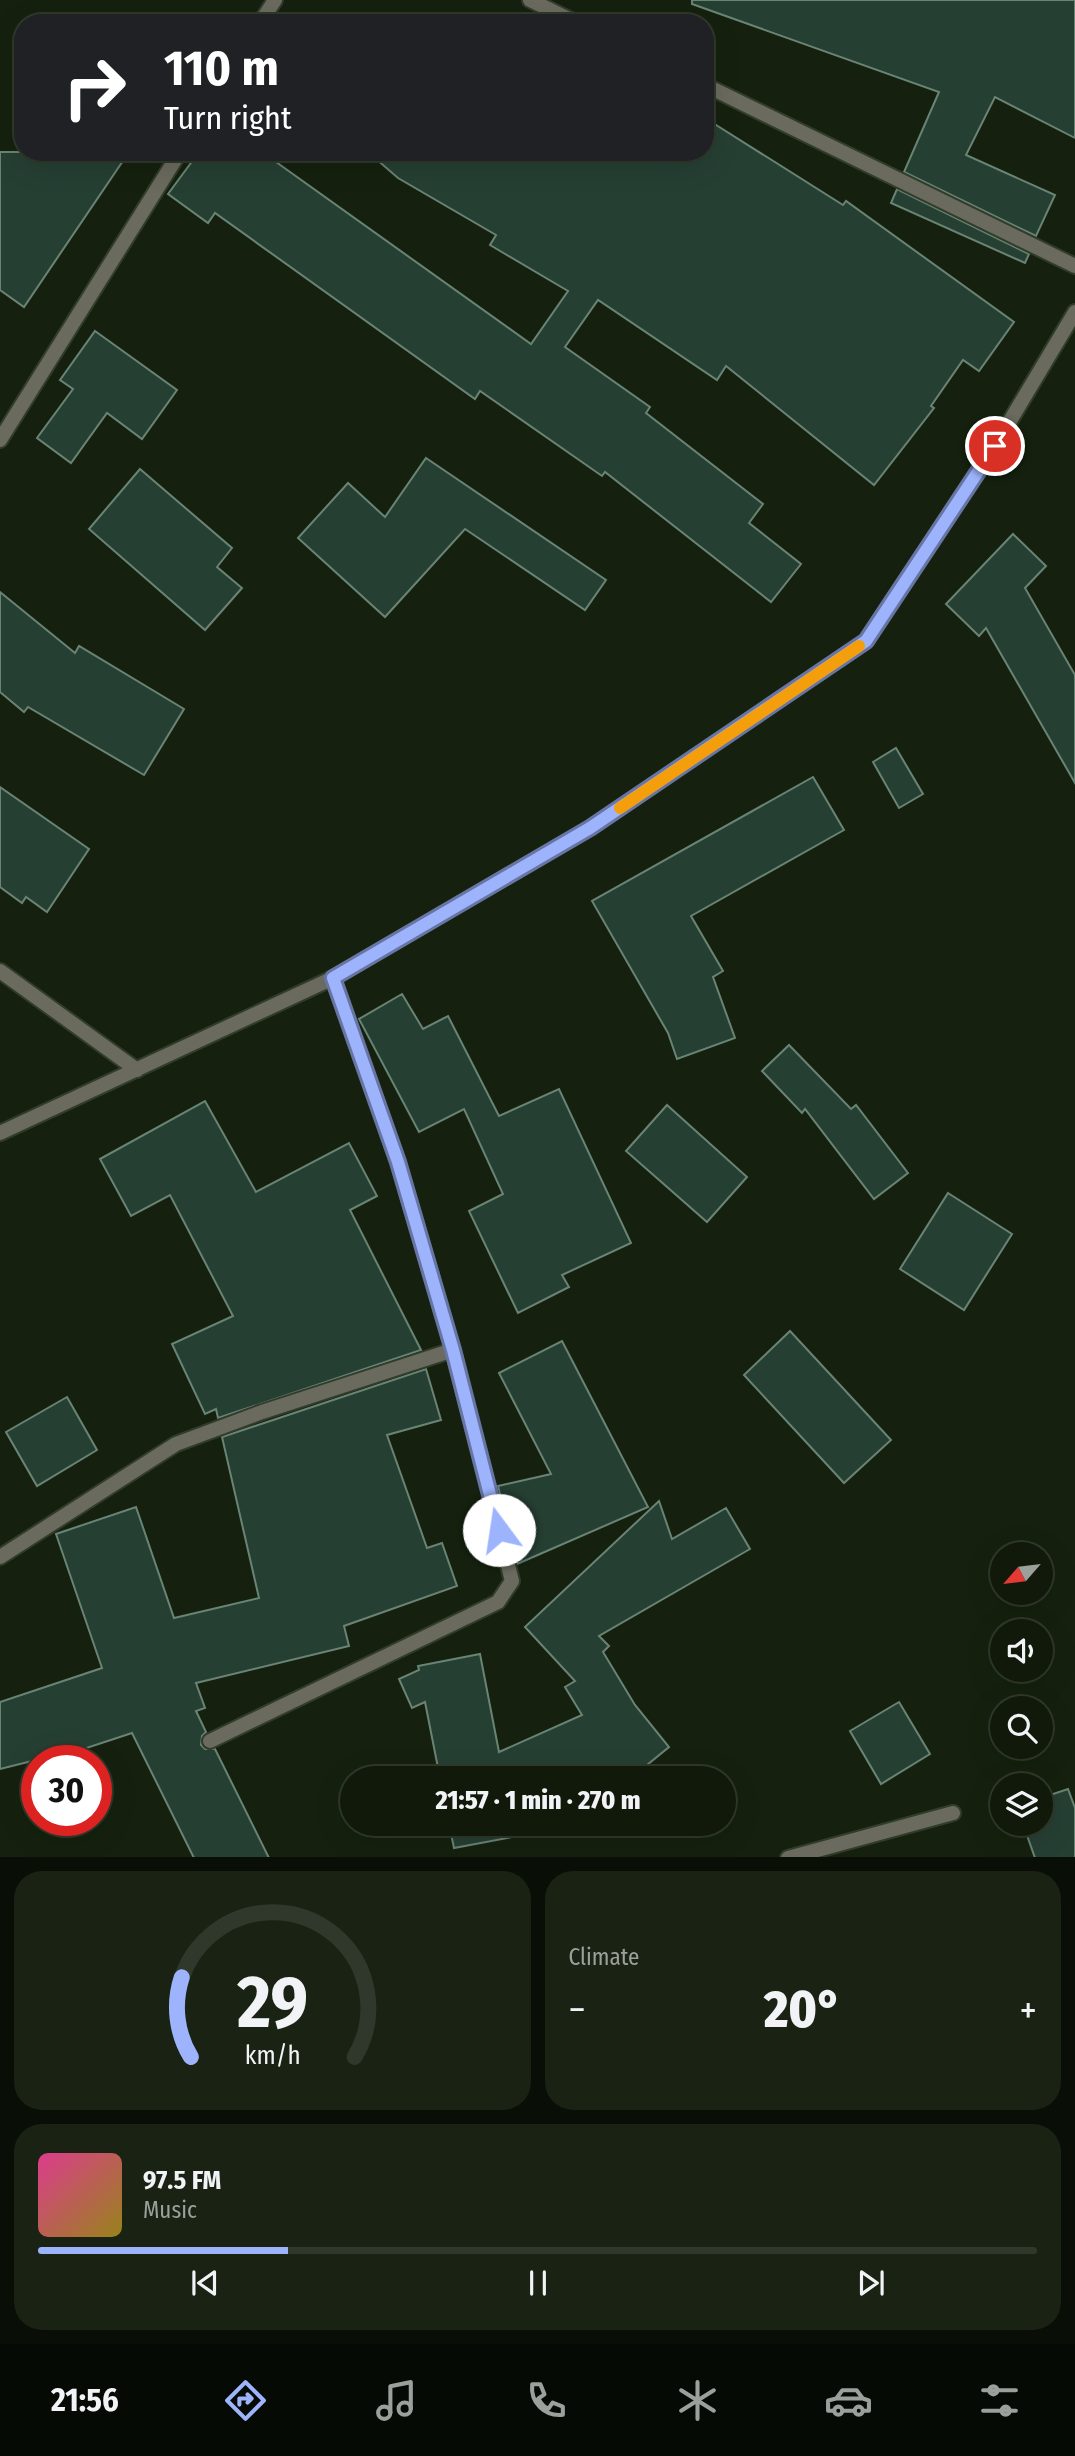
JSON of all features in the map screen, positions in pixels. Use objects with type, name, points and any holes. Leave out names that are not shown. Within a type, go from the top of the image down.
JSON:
[{"type":"street","points":[[530,0],[559,14]]},
{"type":"street","points":[[714,89],[1075,266]]},
{"type":"street","points":[[0,440],[174,161]]},
{"type":"street","points":[[0,1133],[333,978],[590,828],[866,641],[995,446],[1075,312]]},
{"type":"street","points":[[0,971],[137,1070]]},
{"type":"street","points":[[211,1741],[498,1602],[512,1581],[453,1350],[398,1162],[333,978]]},
{"type":"street","points":[[0,1557],[176,1444],[262,1412],[453,1350]]},
{"type":"street","points":[[789,1857],[953,1813]]},
{"type":"building","points":[[692,0],[1075,0],[1075,138],[995,97],[966,155],[1055,195],[1036,236],[904,172],[939,92],[692,4]]},
{"type":"building","points":[[714,124],[843,205],[846,201],[1014,322],[979,371],[963,360],[931,406],[934,408],[874,485],[726,366],[717,380],[598,300],[565,347],[650,407],[646,413],[763,504],[749,523],[801,564],[771,602],[605,472],[602,476],[480,391],[475,399],[215,213],[208,223],[168,194],[192,161],[275,161],[531,344],[568,291],[490,245],[496,235],[398,178],[378,161],[714,161]]},
{"type":"building","points":[[0,152],[14,152],[14,161],[123,161],[24,307],[0,290]]},
{"type":"building","points":[[897,189],[1029,254],[1025,263],[891,203]]},
{"type":"building","points":[[95,331],[177,390],[142,439],[107,413],[71,463],[37,438],[73,389],[60,380]]},
{"type":"building","points":[[426,458],[606,580],[585,610],[465,529],[385,617],[298,538],[348,483],[385,517]]},
{"type":"building","points":[[140,469],[232,548],[217,567],[242,588],[205,630],[89,529]]},
{"type":"building","points":[[1013,534],[1046,566],[1025,588],[1075,675],[1075,783],[986,628],[979,636],[946,604]]},
{"type":"building","points":[[0,592],[75,653],[79,646],[184,709],[144,775],[28,707],[24,712],[0,692]]},
{"type":"building","points":[[896,748],[923,794],[899,808],[873,762]]},
{"type":"building","points":[[813,777],[844,830],[691,916],[723,971],[713,977],[735,1038],[677,1059],[668,1033],[592,901]]},
{"type":"building","points":[[0,787],[89,849],[47,912],[26,897],[22,903],[0,887]]},
{"type":"building","points":[[402,994],[423,1029],[448,1016],[499,1116],[559,1089],[631,1243],[562,1275],[569,1287],[518,1313],[469,1211],[503,1194],[464,1109],[419,1132],[359,1019]]},
{"type":"building","points":[[789,1045],[851,1109],[856,1105],[908,1173],[874,1199],[805,1109],[802,1113],[762,1071]]},
{"type":"building","points":[[205,1101],[256,1192],[349,1143],[377,1196],[350,1210],[421,1350],[218,1418],[216,1409],[205,1414],[172,1344],[233,1316],[170,1195],[131,1216],[100,1159]]},
{"type":"building","points":[[667,1105],[747,1177],[707,1222],[626,1151]]},
{"type":"building","points":[[948,1193],[1012,1234],[964,1310],[900,1269]]},
{"type":"building","points":[[790,1331],[891,1440],[844,1483],[744,1375]]},
{"type":"building","points":[[562,1341],[648,1507],[517,1564],[498,1486],[551,1474],[499,1373]]},
{"type":"building","points":[[426,1369],[441,1420],[387,1435],[427,1548],[442,1543],[457,1586],[344,1626],[349,1646],[196,1683],[205,1708],[196,1711],[206,1732],[202,1736],[201,1745],[205,1749],[215,1749],[269,1857],[194,1857],[132,1733],[96,1745],[21,1745],[21,1764],[0,1769],[0,1702],[102,1668],[56,1534],[136,1507],[174,1618],[259,1598],[222,1437]]},
{"type":"building","points":[[67,1397],[97,1450],[37,1486],[6,1432]]},
{"type":"building","points":[[659,1501],[672,1539],[726,1508],[750,1549],[599,1636],[609,1646],[603,1652],[635,1705],[669,1747],[646,1766],[438,1766],[425,1702],[412,1708],[399,1679],[419,1670],[418,1666],[480,1654],[499,1752],[582,1715],[565,1687],[575,1681],[525,1627]]},
{"type":"building","points":[[899,1702],[930,1754],[881,1784],[850,1731]]},
{"type":"building","points":[[1068,1789],[1075,1808],[1075,1857],[1035,1857],[1027,1836],[1053,1836],[1053,1794]]},
{"type":"building","points":[[452,1836],[518,1836],[454,1848]]},
{"type":"slow traffic","points":[[620,808],[859,646]]},
{"type":"route","points":[[499,1530],[453,1350],[398,1162],[333,978],[590,828],[866,641],[995,446]]}]
